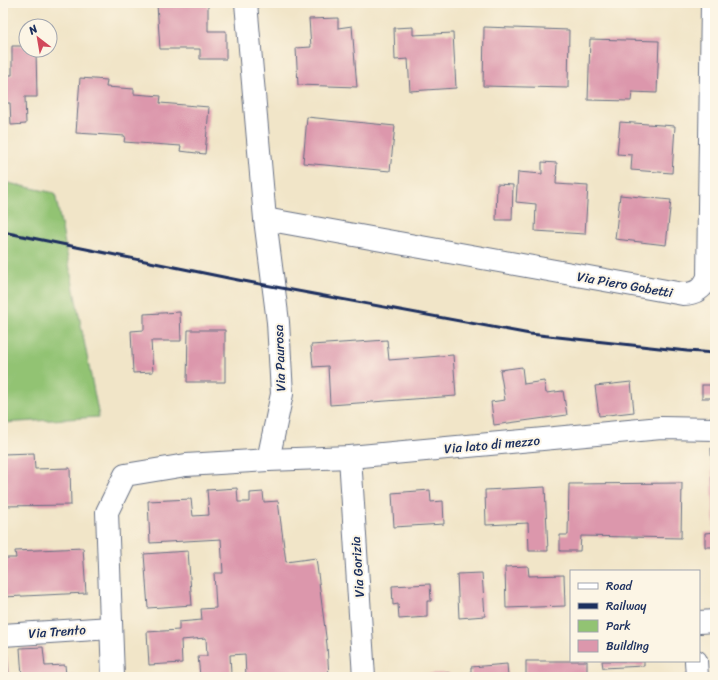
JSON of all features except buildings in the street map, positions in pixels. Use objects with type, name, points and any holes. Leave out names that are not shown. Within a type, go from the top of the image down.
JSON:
[{"type":"street","name":"Via Paurosa","points":[[246,3],[265,219],[278,322],[282,394],[268,460]]},
{"type":"street","name":"Via Piero Gobetti","points":[[265,219],[683,294],[696,292],[705,283],[708,276],[712,3]]},
{"type":"street","name":"Via lato di mezzo","points":[[268,460],[350,457],[661,428],[715,429]]},
{"type":"street","name":"Via Gorizia","points":[[350,457],[364,677]]},
{"type":"street","points":[[112,677],[107,512],[125,475],[186,465],[268,460]]},
{"type":"street","points":[[700,622],[715,621]]},
{"type":"street","name":"Via Trento","points":[[3,635],[111,628]]},
{"type":"street","points":[[696,662],[697,677]]},
{"type":"green space","points":[[3,182],[55,193],[99,417],[3,423]]},
{"type":"railway","points":[[3,232],[238,280],[530,334],[715,353]]}]
